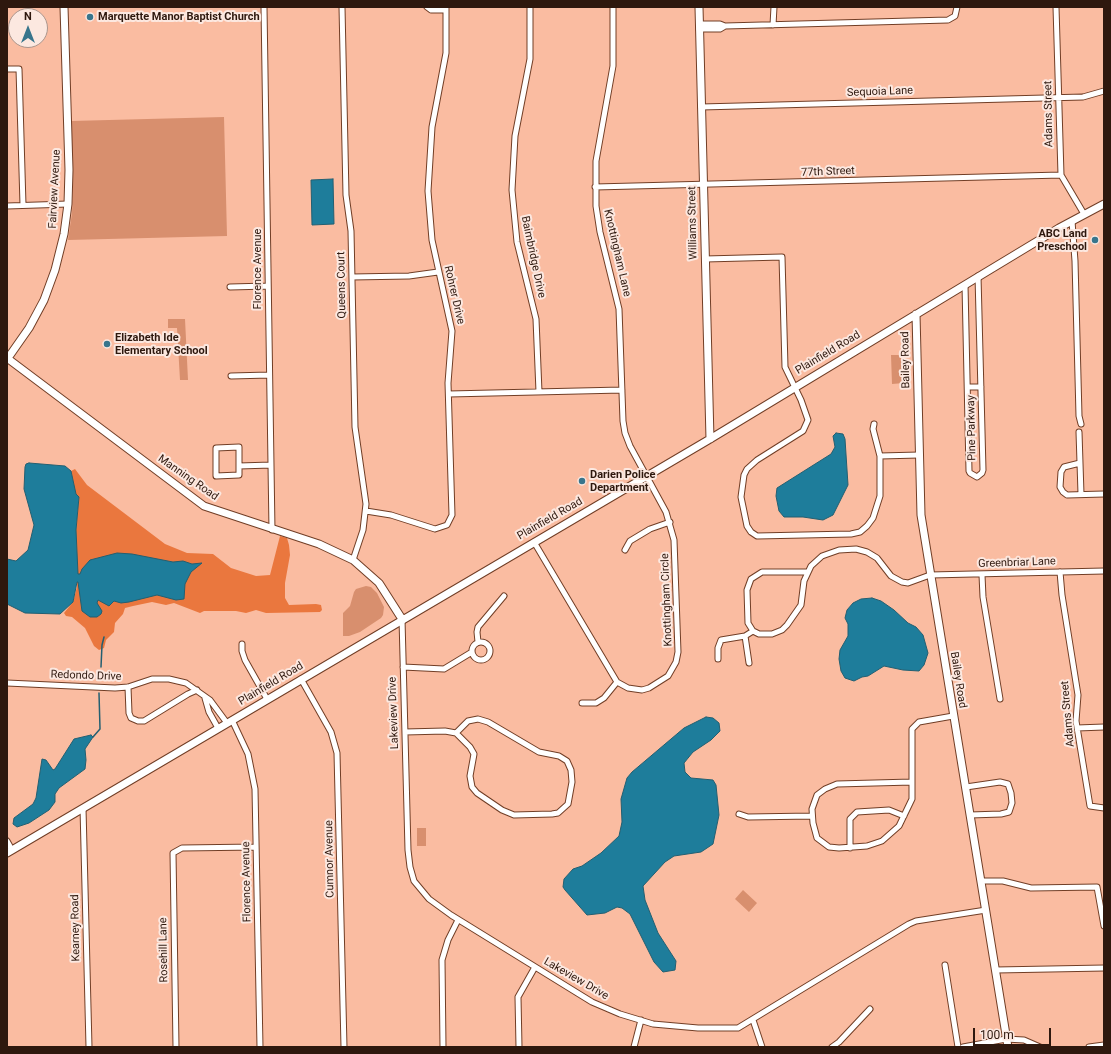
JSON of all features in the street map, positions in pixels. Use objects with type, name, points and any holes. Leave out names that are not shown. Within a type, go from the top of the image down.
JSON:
[{"type":"street","name":"Fairview Avenue","points":[[8,358],[33,321],[51,284],[60,254],[68,204],[69,170],[64,7]]},
{"type":"street","name":"Florence Avenue","points":[[264,7],[268,168],[268,286],[272,530]]},
{"type":"street","name":"Queens Court","points":[[342,7],[346,195],[351,231],[355,427],[357,453],[363,475],[366,511],[361,538],[353,560]]},
{"type":"street","name":"Rohrer Drive","points":[[366,511],[391,515],[435,529],[443,527],[449,522],[452,515],[449,394],[452,331],[438,272],[430,221],[429,165],[434,116],[446,53],[446,8],[431,10],[427,7]]},
{"type":"street","name":"Baimbridge Drive","points":[[530,7],[530,59],[515,136],[512,190],[517,242],[536,319],[539,392]]},
{"type":"street","name":"Knottingham Lane","points":[[613,7],[613,66],[598,143],[595,187],[600,232],[619,308],[625,433],[634,454],[647,476]]},
{"type":"street","name":"Williams Street","points":[[698,7],[710,439]]},
{"type":"street","points":[[773,25],[774,7]]},
{"type":"street","points":[[699,27],[720,24],[725,26],[948,20],[955,16],[957,7]]},
{"type":"street","name":"Adams Street","points":[[1056,7],[1061,175],[1084,214]]},
{"type":"street","points":[[7,69],[20,69],[23,206]]},
{"type":"street","name":"Sequoia Lane","points":[[701,107],[1083,97],[1104,90]]},
{"type":"street","name":"77th Street","points":[[595,187],[1061,175]]},
{"type":"street","points":[[7,206],[68,204]]},
{"type":"street","name":"Plainfield Road","points":[[10,851],[710,439],[978,276],[1084,214],[1104,204]]},
{"type":"street","points":[[1072,221],[1075,261],[1078,416],[1081,424]]},
{"type":"street","points":[[705,259],[782,257],[784,360],[785,366],[807,416],[806,428],[751,464],[744,475],[741,505],[747,526],[751,532],[757,536],[851,534],[860,532],[873,518],[880,496],[880,456],[874,424]]},
{"type":"street","points":[[352,277],[409,276],[438,272]]},
{"type":"street","name":"Pine Parkway","points":[[965,285],[969,470],[970,473],[977,477],[983,470],[978,276]]},
{"type":"street","points":[[230,287],[268,286]]},
{"type":"street","name":"Bailey Road","points":[[916,314],[921,515],[1008,1047]]},
{"type":"street","name":"Manning Road","points":[[8,358],[198,502],[215,510],[272,530],[319,544],[353,560],[379,584],[402,619]]},
{"type":"street","points":[[231,376],[269,375]]},
{"type":"street","points":[[968,387],[981,387]]},
{"type":"street","points":[[449,394],[622,390]]},
{"type":"street","points":[[1079,432],[1081,494]]},
{"type":"street","points":[[239,447],[239,466],[239,475],[216,476],[216,448],[239,447]]},
{"type":"street","points":[[880,456],[919,455]]},
{"type":"street","points":[[1080,463],[1064,467],[1061,472],[1060,487],[1063,492],[1067,495],[1104,494]]},
{"type":"street","points":[[239,466],[272,465]]},
{"type":"street","name":"Knottingham Circle","points":[[617,682],[632,690],[646,689],[668,676],[676,662],[678,652],[676,559],[670,522],[660,498],[647,476]]},
{"type":"street","points":[[625,550],[630,541],[650,529],[670,522]]},
{"type":"street","points":[[534,542],[617,682],[604,698],[596,703],[582,704]]},
{"type":"street","name":"Greenbriar Lane","points":[[808,572],[818,560],[828,553],[839,550],[856,549],[872,554],[898,581],[908,583],[930,575],[1104,571]]},
{"type":"street","points":[[762,572],[808,572],[804,581],[801,605],[787,625],[782,630],[772,634],[760,634],[753,631],[748,623],[747,590],[751,578],[762,572]]},
{"type":"street","name":"Adams Street","points":[[1060,572],[1062,595],[1078,695],[1076,714],[1077,728],[1090,806],[1104,808]]},
{"type":"street","points":[[982,575],[1000,699]]},
{"type":"street","points":[[478,642],[476,632],[478,627],[504,596]]},
{"type":"street","name":"Lakeview Drive","points":[[402,619],[408,850],[412,876],[429,899],[458,920],[592,1002],[620,1014],[663,1025],[698,1028],[738,1028],[909,924],[916,921],[986,910]]},
{"type":"street","points":[[718,659],[718,648],[721,640],[745,636],[753,631]]},
{"type":"street","points":[[745,636],[749,663]]},
{"type":"street","points":[[403,667],[444,669],[472,652],[473,646],[478,642],[484,642],[488,645],[490,651],[488,656],[484,659],[478,659],[472,652]]},
{"type":"street","points":[[242,644],[242,651],[245,660],[268,699]]},
{"type":"street","name":"Redondo Drive","points":[[7,683],[115,688],[128,687],[152,679],[169,679],[186,683],[197,690],[205,698],[214,703],[230,722]]},
{"type":"street","name":"Cumnor Avenue","points":[[301,679],[331,732],[337,753],[344,1047]]},
{"type":"street","points":[[128,687],[129,713],[131,718],[138,721],[144,721],[197,690]]},
{"type":"street","name":"Redondo Drive","points":[[205,698],[209,712],[218,728]]},
{"type":"street","points":[[912,782],[833,785],[818,795],[812,816],[815,833],[821,841],[833,848],[867,846],[882,841],[893,834],[912,799],[912,782],[912,729],[919,722],[953,716]]},
{"type":"street","points":[[405,732],[444,731],[456,733],[470,747],[474,754],[470,776],[472,787],[477,793],[502,810],[514,815],[552,814],[562,810],[568,804],[571,793],[572,775],[570,766],[563,758],[539,752],[482,720],[468,721],[456,733]]},
{"type":"street","name":"Florence Avenue","points":[[230,722],[248,754],[253,775],[260,1047]]},
{"type":"street","points":[[1077,728],[1104,727]]},
{"type":"street","points":[[966,787],[1000,782],[1008,784],[1011,793],[1012,803],[1009,812],[1001,814],[970,814]]},
{"type":"street","name":"Kearney Road","points":[[83,808],[89,1047]]},
{"type":"street","points":[[850,848],[850,819],[857,812],[889,810],[904,816]]},
{"type":"street","points":[[739,814],[748,817],[812,816]]},
{"type":"street","points":[[7,841],[10,851]]},
{"type":"street","name":"Rosehill Lane","points":[[176,1047],[173,853],[182,848],[256,847]]},
{"type":"street","points":[[981,881],[1003,881],[1026,888],[1097,887],[1104,926]]},
{"type":"street","points":[[444,1047],[442,960],[448,940],[458,920]]},
{"type":"street","points":[[945,965],[958,1047]]},
{"type":"street","points":[[519,1047],[518,997],[534,967]]},
{"type":"street","points":[[996,970],[1104,968]]},
{"type":"street","points":[[832,1047],[839,1042],[870,1009]]},
{"type":"street","points":[[634,1047],[640,1020]]},
{"type":"street","points":[[753,1020],[762,1047]]},
{"type":"street","points":[[963,1047],[1006,1039],[1024,1040],[1040,1047]]},
{"type":"street","points":[[1089,1047],[1104,1045]]},
{"type":"shaded area","points":[[224,117],[227,236],[68,240],[72,213],[73,188],[71,121]]},
{"type":"shaded area","points":[[168,319],[185,319],[188,380],[180,380],[177,328],[168,328]]},
{"type":"shaded area","points":[[891,355],[903,355],[904,383],[892,384]]},
{"type":"shaded area","points":[[75,469],[87,485],[165,544],[187,553],[213,554],[231,568],[256,576],[270,575],[280,536],[287,538],[290,555],[285,583],[285,598],[289,605],[316,604],[321,605],[322,610],[320,612],[266,613],[256,610],[246,613],[236,611],[204,611],[200,613],[174,603],[166,605],[152,602],[125,608],[123,614],[115,623],[114,632],[106,640],[104,648],[99,650],[94,646],[85,628],[72,617],[66,616],[64,613],[73,602],[77,587],[76,530],[79,497],[75,494],[71,471]]},
{"type":"shaded area","points":[[366,586],[371,587],[377,593],[384,607],[383,615],[381,618],[360,632],[349,636],[343,636],[343,613],[350,606],[356,589]]},
{"type":"shaded area","points":[[417,828],[426,828],[426,846],[417,846]]},
{"type":"shaded area","points":[[743,890],[757,903],[749,912],[735,899]]},
{"type":"water","points":[[333,179],[334,224],[312,225],[311,180]]},
{"type":"water","points":[[836,433],[843,434],[845,439],[848,485],[833,515],[823,520],[803,517],[784,517],[779,511],[776,496],[777,488],[831,454],[835,447],[833,436]]},
{"type":"water","points":[[26,464],[65,466],[71,471],[76,494],[79,497],[76,530],[78,574],[80,574],[82,569],[90,560],[117,553],[132,554],[173,562],[183,561],[192,564],[202,563],[191,572],[185,584],[184,599],[176,600],[157,595],[129,602],[121,603],[114,601],[109,606],[98,600],[97,603],[102,611],[101,614],[97,617],[90,617],[82,611],[77,582],[73,602],[60,614],[25,613],[7,604],[7,559],[16,561],[28,550],[34,525],[24,489],[25,467]]},
{"type":"water","points":[[872,598],[881,601],[894,610],[908,623],[916,627],[923,635],[928,653],[924,665],[919,671],[903,670],[884,666],[868,676],[854,681],[845,678],[841,671],[839,659],[840,650],[848,636],[848,624],[845,618],[847,610],[853,603],[861,599]]},
{"type":"water","points":[[706,717],[713,718],[719,723],[720,731],[711,740],[693,752],[684,763],[685,772],[691,778],[713,780],[716,785],[719,815],[713,844],[701,852],[674,856],[665,862],[643,886],[645,900],[658,933],[676,961],[675,970],[663,972],[654,962],[630,914],[622,908],[617,907],[605,913],[587,915],[563,887],[564,879],[573,869],[582,866],[601,853],[619,836],[622,822],[621,799],[627,778],[632,772],[684,728]]},
{"type":"water","points":[[91,735],[93,737],[85,749],[85,769],[59,788],[55,794],[55,802],[49,810],[29,823],[17,827],[13,824],[14,818],[33,804],[36,798],[42,759],[46,760],[53,770],[74,739]]},
{"type":"waterway","points":[[101,667],[104,637]]},
{"type":"waterway","points":[[93,737],[100,729],[99,693]]},
{"type":"place","name":"Marquette Manor Baptist Church","points":[[90,17]]},
{"type":"place","name":"ABC Land Preschool","points":[[1095,240]]},
{"type":"place","name":"Elizabeth Ide Elementary School","points":[[107,344]]},
{"type":"place","name":"Darien Police Department","points":[[582,481]]}]
